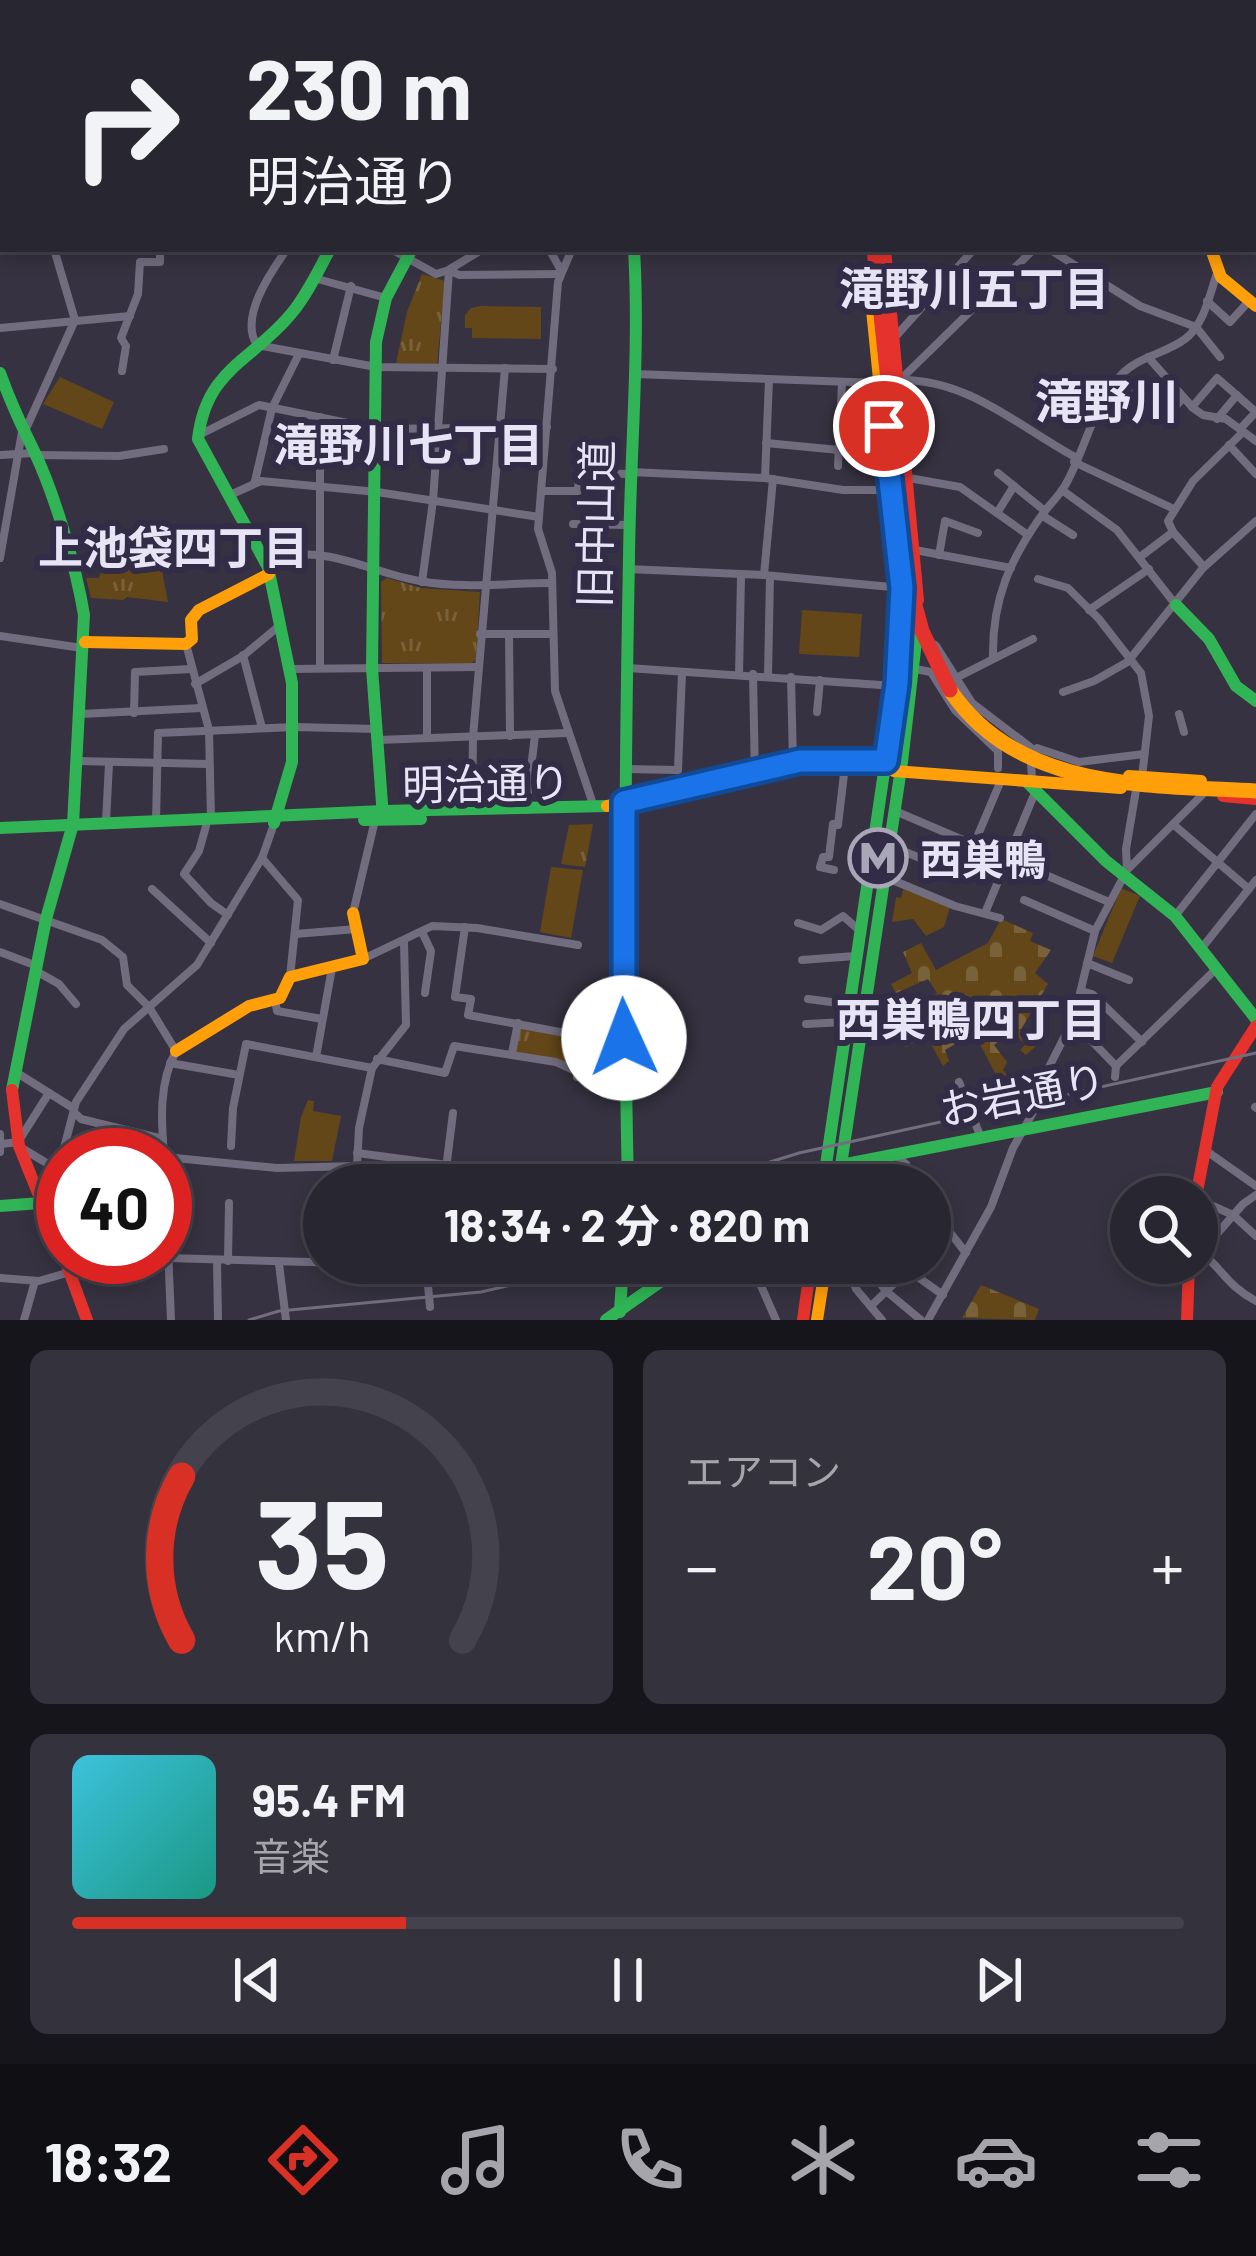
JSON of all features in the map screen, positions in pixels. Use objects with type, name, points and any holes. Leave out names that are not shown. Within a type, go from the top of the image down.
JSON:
[{"type":"main road","points":[[276,819],[292,762],[295,727],[290,669],[268,568],[198,436],[211,388],[296,308],[328,252]]},
{"type":"main road","name":"旧中山道","points":[[627,1164],[624,806],[638,316],[634,252]]},
{"type":"main road","points":[[841,1164],[854,1026],[849,1004],[892,762],[915,669],[917,636],[915,550],[900,380],[881,252]]},
{"type":"main road","points":[[829,1164],[836,1085],[874,947],[894,810],[892,762],[902,588],[879,383],[881,252]]},
{"type":"main road","points":[[881,252],[910,580],[928,648],[950,688],[992,732],[1044,762],[1150,783],[1256,791]]},
{"type":"main road","points":[[1211,252],[1218,271],[1253,303]]},
{"type":"main road","points":[[379,816],[372,668],[378,325],[386,298],[410,254]]},
{"type":"main road","points":[[1,381],[81,592],[85,645],[72,828],[46,919],[14,1071],[8,1144],[36,1195]]},
{"type":"main road","points":[[85,645],[186,644],[192,639],[191,620],[199,610],[268,568]]},
{"type":"main road","points":[[1176,604],[1209,638],[1237,686],[1256,701]]},
{"type":"main road","name":"明治通り","points":[[0,832],[379,816],[596,815],[793,762],[892,762],[1031,780],[1256,791]]},
{"type":"main road","name":"明治通り","points":[[755,774],[892,762]]},
{"type":"main road","points":[[1031,780],[1175,916],[1256,1023],[1223,1075],[1200,1176]]},
{"type":"main road","name":"明治通り","points":[[1139,783],[1202,795],[1256,791]]},
{"type":"main road","name":"明治通り","points":[[379,816],[624,806]]},
{"type":"main road","name":"明治通り","points":[[72,828],[208,822]]},
{"type":"main road","points":[[173,1057],[249,1006],[275,1000],[290,977],[363,959],[354,921]]},
{"type":"main road","points":[[849,1004],[860,994],[863,970],[874,947]]},
{"type":"main road","name":"お岩通り","points":[[846,1164],[1217,1092]]},
{"type":"main road","points":[[0,1206],[36,1204]]},
{"type":"main road","points":[[74,1284],[87,1320]]},
{"type":"main road","points":[[615,1317],[620,1284]]},
{"type":"main road","points":[[615,1317],[660,1284]]},
{"type":"main road","points":[[803,1320],[808,1284]]},
{"type":"main road","points":[[817,1320],[826,1284]]},
{"type":"main road","points":[[1187,1320],[1192,1284]]},
{"type":"street","points":[[23,432],[75,320],[55,252]]},
{"type":"street","points":[[122,371],[126,346],[121,338],[138,295],[140,262],[160,262],[160,252]]},
{"type":"street","points":[[284,252],[255,306],[251,334],[257,345],[376,367],[553,369]]},
{"type":"street","points":[[410,254],[436,274],[477,252]]},
{"type":"street","points":[[551,252],[561,272]]},
{"type":"street","points":[[571,252],[561,272],[539,517],[552,583],[555,691],[594,807]]},
{"type":"street","points":[[895,337],[971,252]]},
{"type":"street","points":[[900,380],[1031,252]]},
{"type":"street","points":[[1054,252],[1140,307],[1196,327],[1220,357]]},
{"type":"street","points":[[449,270],[459,275],[561,272]]},
{"type":"street","points":[[422,582],[433,502],[449,270]]},
{"type":"street","points":[[993,657],[993,616],[1011,568],[1028,535],[1062,490],[1103,400],[1118,380],[1148,357],[1184,340],[1196,327],[1218,271]]},
{"type":"street","points":[[314,278],[386,298]]},
{"type":"street","points":[[333,360],[351,286]]},
{"type":"street","points":[[1207,301],[1230,322],[1253,303]]},
{"type":"street","points":[[0,328],[130,316]]},
{"type":"street","points":[[255,482],[272,408],[299,353]]},
{"type":"street","points":[[1148,357],[1192,407],[1226,419],[1256,441]]},
{"type":"street","points":[[472,811],[472,737],[506,368]]},
{"type":"street","points":[[634,374],[879,383]]},
{"type":"street","points":[[1192,407],[1217,378],[1256,412],[1193,481],[1168,521],[1204,567]]},
{"type":"street","points":[[768,675],[769,380]]},
{"type":"street","points":[[900,380],[966,391],[1075,460],[1174,509]]},
{"type":"street","points":[[1118,380],[1166,417],[1183,398]]},
{"type":"street","points":[[838,466],[842,384]]},
{"type":"street","points":[[1216,419],[1237,395]]},
{"type":"street","points":[[198,436],[260,405],[376,428],[547,428]]},
{"type":"street","points":[[320,417],[320,667]]},
{"type":"street","points":[[766,443],[839,450]]},
{"type":"street","points":[[1228,446],[1256,474]]},
{"type":"street","points":[[0,455],[119,456],[164,449]]},
{"type":"street","points":[[0,558],[30,454]]},
{"type":"street","points":[[543,491],[578,491],[579,473],[769,479],[843,490],[891,490]]},
{"type":"street","points":[[998,473],[1073,535]]},
{"type":"street","points":[[909,478],[956,485],[1028,535]]},
{"type":"street","points":[[230,495],[255,482],[377,493],[539,517]]},
{"type":"street","points":[[997,513],[1014,486]]},
{"type":"street","points":[[1062,490],[1117,530],[1176,604]]},
{"type":"street","points":[[939,555],[945,521],[978,533]]},
{"type":"street","points":[[1063,692],[1131,660],[1204,567],[1256,521]]},
{"type":"street","points":[[573,524],[629,525]]},
{"type":"street","points":[[1140,557],[1173,532]]},
{"type":"street","points":[[915,550],[1011,568]]},
{"type":"street","points":[[268,568],[284,555],[319,553],[422,582],[552,583]]},
{"type":"street","points":[[628,569],[902,588]]},
{"type":"street","points":[[1089,610],[1149,569]]},
{"type":"street","points":[[739,675],[741,576]]},
{"type":"street","points":[[1038,579],[1068,588],[1141,673],[1148,697],[1144,754],[1125,873]]},
{"type":"street","points":[[195,683],[244,655],[281,626]]},
{"type":"street","points":[[480,634],[551,634]]},
{"type":"street","points":[[509,634],[510,736]]},
{"type":"street","points":[[0,636],[85,645]]},
{"type":"street","points":[[889,845],[961,875],[1000,773],[998,751],[955,710],[937,646],[917,636]]},
{"type":"street","points":[[947,684],[1033,639]]},
{"type":"street","points":[[186,644],[209,730],[208,822],[200,851],[184,874],[228,915]]},
{"type":"street","points":[[244,655],[262,728]]},
{"type":"street","points":[[290,669],[478,667]]},
{"type":"street","points":[[427,668],[427,738]]},
{"type":"street","points":[[628,668],[897,686]]},
{"type":"street","points":[[134,713],[135,672],[191,669]]},
{"type":"street","points":[[915,669],[931,671],[1031,751]]},
{"type":"street","points":[[625,769],[678,770],[682,673]]},
{"type":"street","points":[[753,674],[755,774]]},
{"type":"street","points":[[790,677],[793,762]]},
{"type":"street","points":[[817,712],[820,680]]},
{"type":"street","points":[[81,714],[202,708]]},
{"type":"street","points":[[1179,714],[1184,732]]},
{"type":"street","points":[[985,738],[993,722]]},
{"type":"street","points":[[156,821],[158,733],[295,727],[427,738],[567,733]]},
{"type":"street","points":[[526,810],[535,735]]},
{"type":"street","points":[[1031,751],[1037,748],[1079,762],[1144,754]]},
{"type":"street","points":[[985,913],[1031,780],[1031,751]]},
{"type":"street","points":[[78,761],[208,764]]},
{"type":"street","points":[[106,823],[110,764]]},
{"type":"street","points":[[834,870],[820,867],[823,857],[829,857],[833,824],[838,824],[844,774]]},
{"type":"street","points":[[880,1284],[925,1320],[943,1295],[991,1208],[1070,1028],[1095,931],[1109,902],[1125,873],[1202,795]]},
{"type":"street","points":[[894,810],[1109,902]]},
{"type":"street","points":[[1175,916],[1256,814]]},
{"type":"street","points":[[295,934],[354,921],[379,816]]},
{"type":"street","points":[[69,1128],[73,1109],[124,1029],[197,965],[262,858],[276,819]]},
{"type":"street","points":[[1174,825],[1249,889]]},
{"type":"street","points":[[262,858],[298,900],[290,977]]},
{"type":"street","points":[[885,877],[955,906],[1000,917]]},
{"type":"street","points":[[1201,950],[1256,880]]},
{"type":"street","points":[[152,889],[211,943]]},
{"type":"street","points":[[1024,900],[1095,931]]},
{"type":"street","points":[[0,904],[103,940],[120,953],[127,985],[149,1007],[173,1057],[162,1100],[163,1128]]},
{"type":"street","points":[[797,923],[821,930],[843,916],[860,931]]},
{"type":"street","points":[[363,959],[432,926],[578,945]]},
{"type":"street","points":[[465,927],[454,998],[471,1000],[468,1015],[576,1035],[624,1035]]},
{"type":"street","points":[[422,932],[431,951],[424,993]]},
{"type":"street","points":[[356,1164],[375,1064],[406,1025],[404,942]]},
{"type":"street","points":[[0,952],[59,984],[76,1004]]},
{"type":"street","points":[[802,960],[856,956]]},
{"type":"street","points":[[1087,963],[1129,980]]},
{"type":"street","points":[[316,1057],[332,968]]},
{"type":"street","points":[[1070,1028],[1086,1035],[1116,1072],[1216,969]]},
{"type":"street","points":[[1081,991],[1100,1001],[1142,1042]]},
{"type":"street","points":[[808,999],[849,1004]]},
{"type":"street","points":[[275,1000],[277,1010],[322,1018]]},
{"type":"street","points":[[1086,1035],[1100,1001]]},
{"type":"street","points":[[875,1010],[890,1007]]},
{"type":"street","points":[[512,1054],[518,1023]]},
{"type":"street","points":[[806,1024],[854,1026]]},
{"type":"street","points":[[231,1146],[246,1045],[445,1073],[454,1046],[556,1063],[578,1072],[577,1077],[625,1076]]},
{"type":"street","points":[[173,1057],[240,1075]]},
{"type":"street","points":[[14,1071],[81,1119],[118,1128]]},
{"type":"street","points":[[959,1082],[981,1138]]},
{"type":"street","points":[[36,1159],[8,1144],[49,1093]]},
{"type":"street","points":[[447,1164],[453,1113]]},
{"type":"street","points":[[1205,1150],[1256,1186]]},
{"type":"street","points":[[357,1153],[440,1164]]},
{"type":"street","points":[[894,1154],[906,1164]]},
{"type":"street","points":[[192,1159],[303,1167]]},
{"type":"street","points":[[1218,1231],[1256,1196]]},
{"type":"street","points":[[218,1320],[229,1203]]},
{"type":"street","points":[[1218,1208],[1256,1236]]},
{"type":"street","points":[[951,1234],[967,1254]]},
{"type":"street","points":[[192,1258],[303,1265]]},
{"type":"street","points":[[279,1264],[285,1320]]},
{"type":"street","points":[[871,1306],[908,1270],[943,1295]]},
{"type":"street","points":[[1218,1275],[1256,1301]]},
{"type":"street","points":[[0,1278],[35,1281],[24,1320]]},
{"type":"street","points":[[169,1284],[171,1320]]},
{"type":"street","points":[[428,1284],[430,1307]]},
{"type":"street","points":[[760,1284],[776,1320]]},
{"type":"street","points":[[854,1284],[882,1320]]},
{"type":"green space","points":[[422,274],[445,281],[437,364],[396,363],[407,312]]},
{"type":"green space","points":[[480,306],[541,307],[541,339],[472,338],[472,328],[465,328],[465,315]]},
{"type":"green space","points":[[60,377],[114,402],[102,429],[43,404]]},
{"type":"green space","points":[[144,549],[158,550],[168,602],[91,598],[86,578],[99,578],[110,559],[141,563]]},
{"type":"green space","points":[[387,578],[421,588],[480,592],[476,659],[472,663],[382,663],[381,582]]},
{"type":"green space","points":[[802,610],[862,614],[859,657],[799,654]]},
{"type":"green space","points":[[593,824],[585,867],[561,864],[569,825]]},
{"type":"green space","points":[[551,867],[583,870],[571,938],[540,932]]},
{"type":"green space","points":[[1121,888],[1140,896],[1112,963],[1093,956]]},
{"type":"green space","points":[[903,889],[950,907],[944,927],[926,936],[913,919],[892,922],[896,897],[901,898]]},
{"type":"green space","points":[[1001,919],[1033,933],[1030,941],[1051,950],[1035,973],[1048,984],[1020,1031],[1039,1043],[1026,1055],[1020,1050],[1025,1045],[1012,1030],[994,1045],[1007,1062],[1003,1070],[1011,1079],[1002,1086],[974,1033],[945,1050],[949,1061],[943,1066],[926,1035],[906,1047],[901,1032],[911,1025],[909,1010],[937,993],[928,979],[896,993],[891,984],[912,973],[903,952],[921,943],[936,970],[988,943]]},
{"type":"green space","points":[[519,1027],[579,1037],[580,1072],[515,1052]]},
{"type":"green space","points":[[308,1100],[314,1101],[313,1111],[341,1116],[332,1161],[294,1161]]},
{"type":"green space","points":[[981,1285],[1039,1309],[1035,1320],[962,1318]]},
{"type":"tram line","points":[[766,1164],[1256,1053]]},
{"type":"tram line","points":[[249,1320],[279,1311],[481,1292],[513,1284]]},
{"type":"traffic: fast","points":[[274,823],[292,762],[292,683],[268,567],[198,439],[210,397],[221,381],[291,314],[328,252]]},
{"type":"traffic: fast","points":[[383,817],[372,668],[376,342],[386,298],[410,252]]},
{"type":"traffic: fast","points":[[628,1164],[626,793],[634,252]]},
{"type":"traffic: fast","points":[[0,373],[57,510],[84,615],[73,824],[46,919],[12,1090]]},
{"type":"traffic: fast","points":[[826,1164],[897,684],[902,609],[897,545]]},
{"type":"traffic: fast","points":[[1176,605],[1209,639],[1236,686],[1256,701]]},
{"type":"traffic: fast","points":[[841,1164],[918,624]]},
{"type":"traffic: fast","points":[[1027,782],[1106,861],[1175,916],[1256,1019]]},
{"type":"traffic: fast","points":[[0,828],[607,806]]},
{"type":"traffic: fast","points":[[364,820],[421,819]]},
{"type":"traffic: fast","points":[[846,1164],[1217,1092]]},
{"type":"traffic: fast","points":[[0,1206],[36,1203]]},
{"type":"traffic: fast","points":[[620,1312],[622,1284]]},
{"type":"traffic: fast","points":[[606,1320],[657,1284]]},
{"type":"traffic: slow","points":[[1212,252],[1221,277],[1256,306]]},
{"type":"traffic: slow","points":[[871,300],[886,449]]},
{"type":"traffic: slow","points":[[85,642],[186,644],[192,639],[191,620],[199,610],[269,574]]},
{"type":"traffic: slow","points":[[950,690],[978,723],[1011,748],[1048,765],[1130,783],[1256,791]]},
{"type":"traffic: slow","points":[[607,806],[799,761],[886,762]]},
{"type":"traffic: slow","points":[[894,771],[1121,788]]},
{"type":"traffic: slow","points":[[1129,776],[1201,781]]},
{"type":"traffic: slow","points":[[176,1051],[249,1006],[280,998],[290,977],[363,959],[353,913]]},
{"type":"traffic: slow","points":[[817,1320],[823,1284]]},
{"type":"traffic: jam","points":[[874,252],[910,587],[922,631],[950,690]]},
{"type":"traffic: jam","points":[[885,252],[918,600]]},
{"type":"traffic: jam","points":[[820,768],[885,770]]},
{"type":"traffic: jam","points":[[1223,796],[1256,799]]},
{"type":"traffic: jam","points":[[1200,1176],[1217,1087],[1256,1026]]},
{"type":"traffic: jam","points":[[12,1090],[19,1146],[36,1188]]},
{"type":"traffic: jam","points":[[74,1284],[87,1320]]},
{"type":"traffic: jam","points":[[803,1320],[808,1284]]},
{"type":"traffic: jam","points":[[1187,1320],[1188,1284]]},
{"type":"place","name":"西巣鴨","points":[[878,858]]},
{"type":"district","name":"滝野川五丁目","points":[[974,287]]},
{"type":"district","name":"滝野川","points":[[1107,400]]},
{"type":"district","name":"滝野川七丁目","points":[[408,443]]},
{"type":"district","name":"上池袋四丁目","points":[[173,546]]},
{"type":"district","name":"西巣鴨四丁目","points":[[971,1018]]},
{"type":"route","points":[[624,1038],[624,802],[800,761],[886,761],[902,631],[902,588],[884,426]]}]
